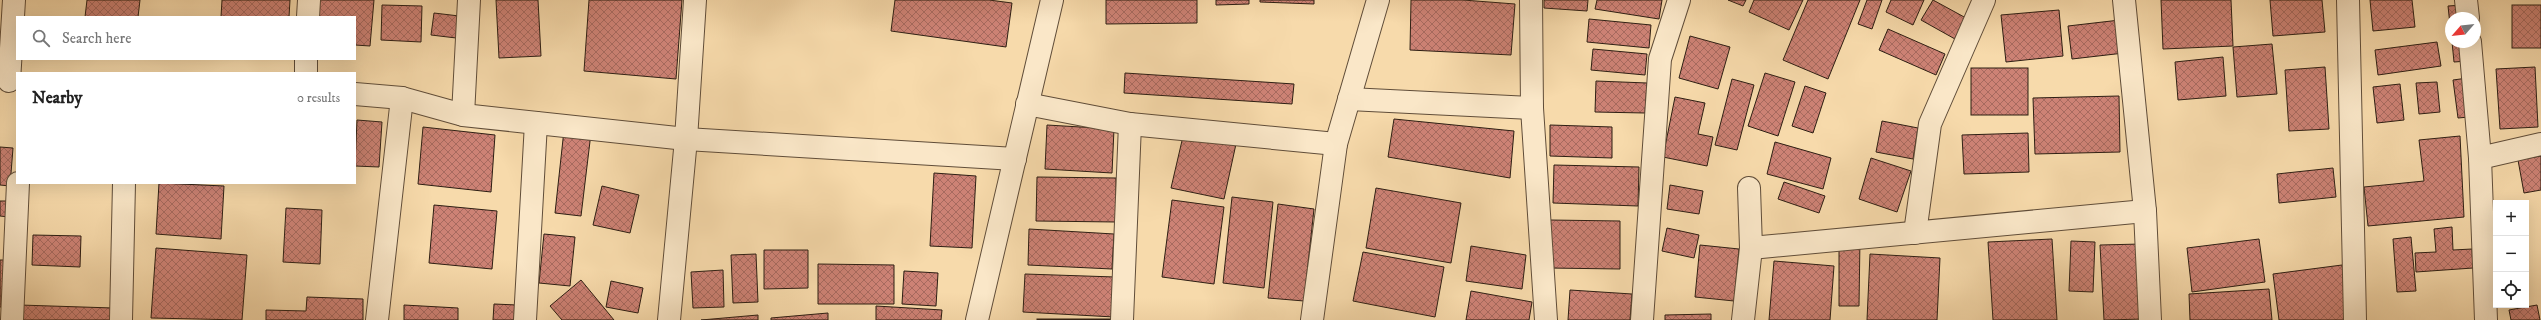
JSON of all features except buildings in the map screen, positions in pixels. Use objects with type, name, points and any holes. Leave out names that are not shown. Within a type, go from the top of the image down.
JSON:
[{"type":"street","points":[[9,81],[14,0]]},
{"type":"street","points":[[308,16],[309,0]]},
{"type":"street","points":[[463,115],[469,0]]},
{"type":"street","points":[[669,320],[686,139],[695,0]]},
{"type":"street","points":[[977,320],[1052,0]]},
{"type":"street","points":[[1312,320],[1336,144],[1378,0]]},
{"type":"street","points":[[1532,0],[1532,108],[1546,320]]},
{"type":"street","points":[[1642,320],[1660,59],[1679,0]]},
{"type":"street","points":[[1915,233],[1930,124],[1984,0]]},
{"type":"street","points":[[2124,0],[2145,211],[2150,320]]},
{"type":"street","points":[[2348,0],[2355,320]]},
{"type":"street","points":[[2466,0],[2467,12]]},
{"type":"street","points":[[2471,48],[2480,158],[2486,320]]},
{"type":"street","points":[[306,60],[306,72]]},
{"type":"street","points":[[356,94],[402,98],[463,115],[686,139],[1015,159]]},
{"type":"street","points":[[377,320],[402,98]]},
{"type":"street","points":[[1349,99],[1532,108]]},
{"type":"street","points":[[1027,104],[1130,124],[1336,144]]},
{"type":"street","points":[[525,320],[536,123]]},
{"type":"street","points":[[1122,320],[1130,124]]},
{"type":"street","points":[[2480,158],[2541,144]]},
{"type":"street","points":[[12,320],[18,184]]},
{"type":"street","points":[[121,320],[124,184]]},
{"type":"street","points":[[1743,320],[1751,248],[1749,188]]},
{"type":"street","points":[[1751,248],[2145,211]]}]
